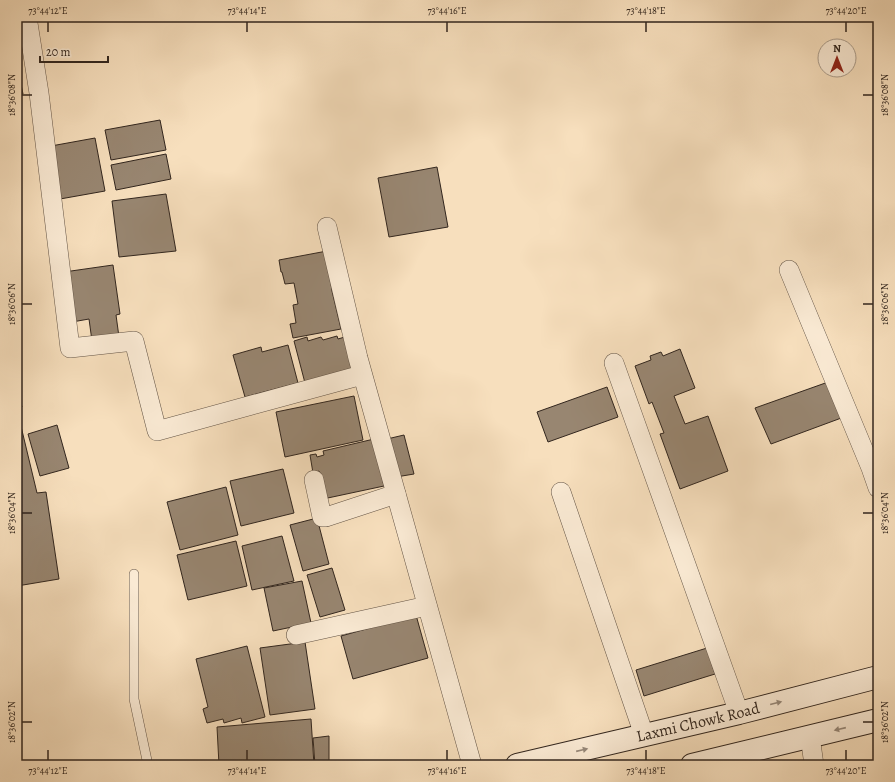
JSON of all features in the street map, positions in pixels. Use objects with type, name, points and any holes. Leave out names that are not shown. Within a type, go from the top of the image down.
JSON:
[{"type":"main road","name":"Laxmi Chowk Road","points":[[517,765],[739,713],[878,677]]},
{"type":"main road","points":[[692,765],[878,720]]},
{"type":"street","points":[[27,17],[40,93],[70,348],[134,341],[156,431],[362,374]]},
{"type":"street","points":[[328,227],[362,374],[472,765]]},
{"type":"street","points":[[789,270],[878,488]]},
{"type":"street","points":[[614,363],[739,713]]},
{"type":"street","points":[[314,480],[322,516],[326,517],[396,494]]},
{"type":"street","points":[[561,492],[644,735]]},
{"type":"street","points":[[296,635],[427,606]]},
{"type":"street","points":[[810,736],[814,765]]},
{"type":"lane","points":[[134,574],[134,699],[148,765]]},
{"type":"building","points":[[17,65],[23,94],[17,95]]},
{"type":"building","points":[[160,120],[166,150],[111,160],[105,130]]},
{"type":"building","points":[[95,138],[105,191],[60,199],[51,146]]},
{"type":"building","points":[[166,154],[171,179],[116,190],[111,165]]},
{"type":"building","points":[[437,167],[448,227],[389,237],[378,178]]},
{"type":"building","points":[[166,194],[176,251],[119,257],[112,201]]},
{"type":"building","points":[[327,251],[332,291],[341,329],[293,338],[290,324],[296,323],[293,305],[298,304],[294,283],[285,284],[279,260]]},
{"type":"building","points":[[113,265],[120,314],[116,315],[119,337],[92,341],[89,319],[72,322],[64,272]]},
{"type":"building","points":[[337,336],[338,339],[348,336],[357,369],[305,383],[294,341],[307,337],[308,341],[321,337],[323,340]]},
{"type":"building","points":[[288,345],[298,383],[245,397],[233,355],[261,347],[262,352]]},
{"type":"building","points":[[680,349],[695,388],[674,396],[685,424],[708,416],[728,471],[680,489],[660,434],[664,433],[652,402],[649,404],[635,366],[651,360],[650,356],[661,352],[663,356]]},
{"type":"building","points":[[831,381],[844,417],[771,444],[755,408]]},
{"type":"building","points":[[607,387],[618,417],[548,442],[537,412]]},
{"type":"building","points":[[17,390],[22,407],[17,408]]},
{"type":"building","points":[[354,396],[363,440],[285,457],[276,412]]},
{"type":"building","points":[[19,418],[37,493],[46,492],[59,579],[17,586],[17,419]]},
{"type":"building","points":[[57,425],[69,468],[40,476],[28,434]]},
{"type":"building","points":[[404,435],[414,474],[396,477],[387,439]]},
{"type":"building","points":[[374,439],[384,486],[323,499],[323,481],[319,471],[313,473],[310,455],[316,454],[317,457],[324,455],[323,451]]},
{"type":"building","points":[[283,469],[294,513],[241,526],[230,481]]},
{"type":"building","points":[[226,487],[238,535],[180,550],[167,502]]},
{"type":"building","points":[[317,518],[329,564],[303,571],[290,525]]},
{"type":"building","points":[[282,536],[294,581],[252,590],[242,546]]},
{"type":"building","points":[[236,541],[247,586],[188,600],[177,555]]},
{"type":"building","points":[[332,568],[345,610],[320,617],[307,575]]},
{"type":"building","points":[[302,581],[311,623],[273,631],[264,588]]},
{"type":"building","points":[[416,615],[428,658],[353,679],[341,636]]},
{"type":"building","points":[[305,642],[315,709],[270,715],[260,648]]},
{"type":"building","points":[[247,646],[265,717],[242,723],[241,718],[224,723],[223,719],[207,723],[203,709],[208,707],[196,659]]},
{"type":"building","points":[[707,648],[715,674],[644,696],[636,670]]},
{"type":"building","points":[[311,719],[314,765],[219,765],[217,727]]},
{"type":"building","points":[[329,736],[329,765],[315,765],[313,738]]}]
